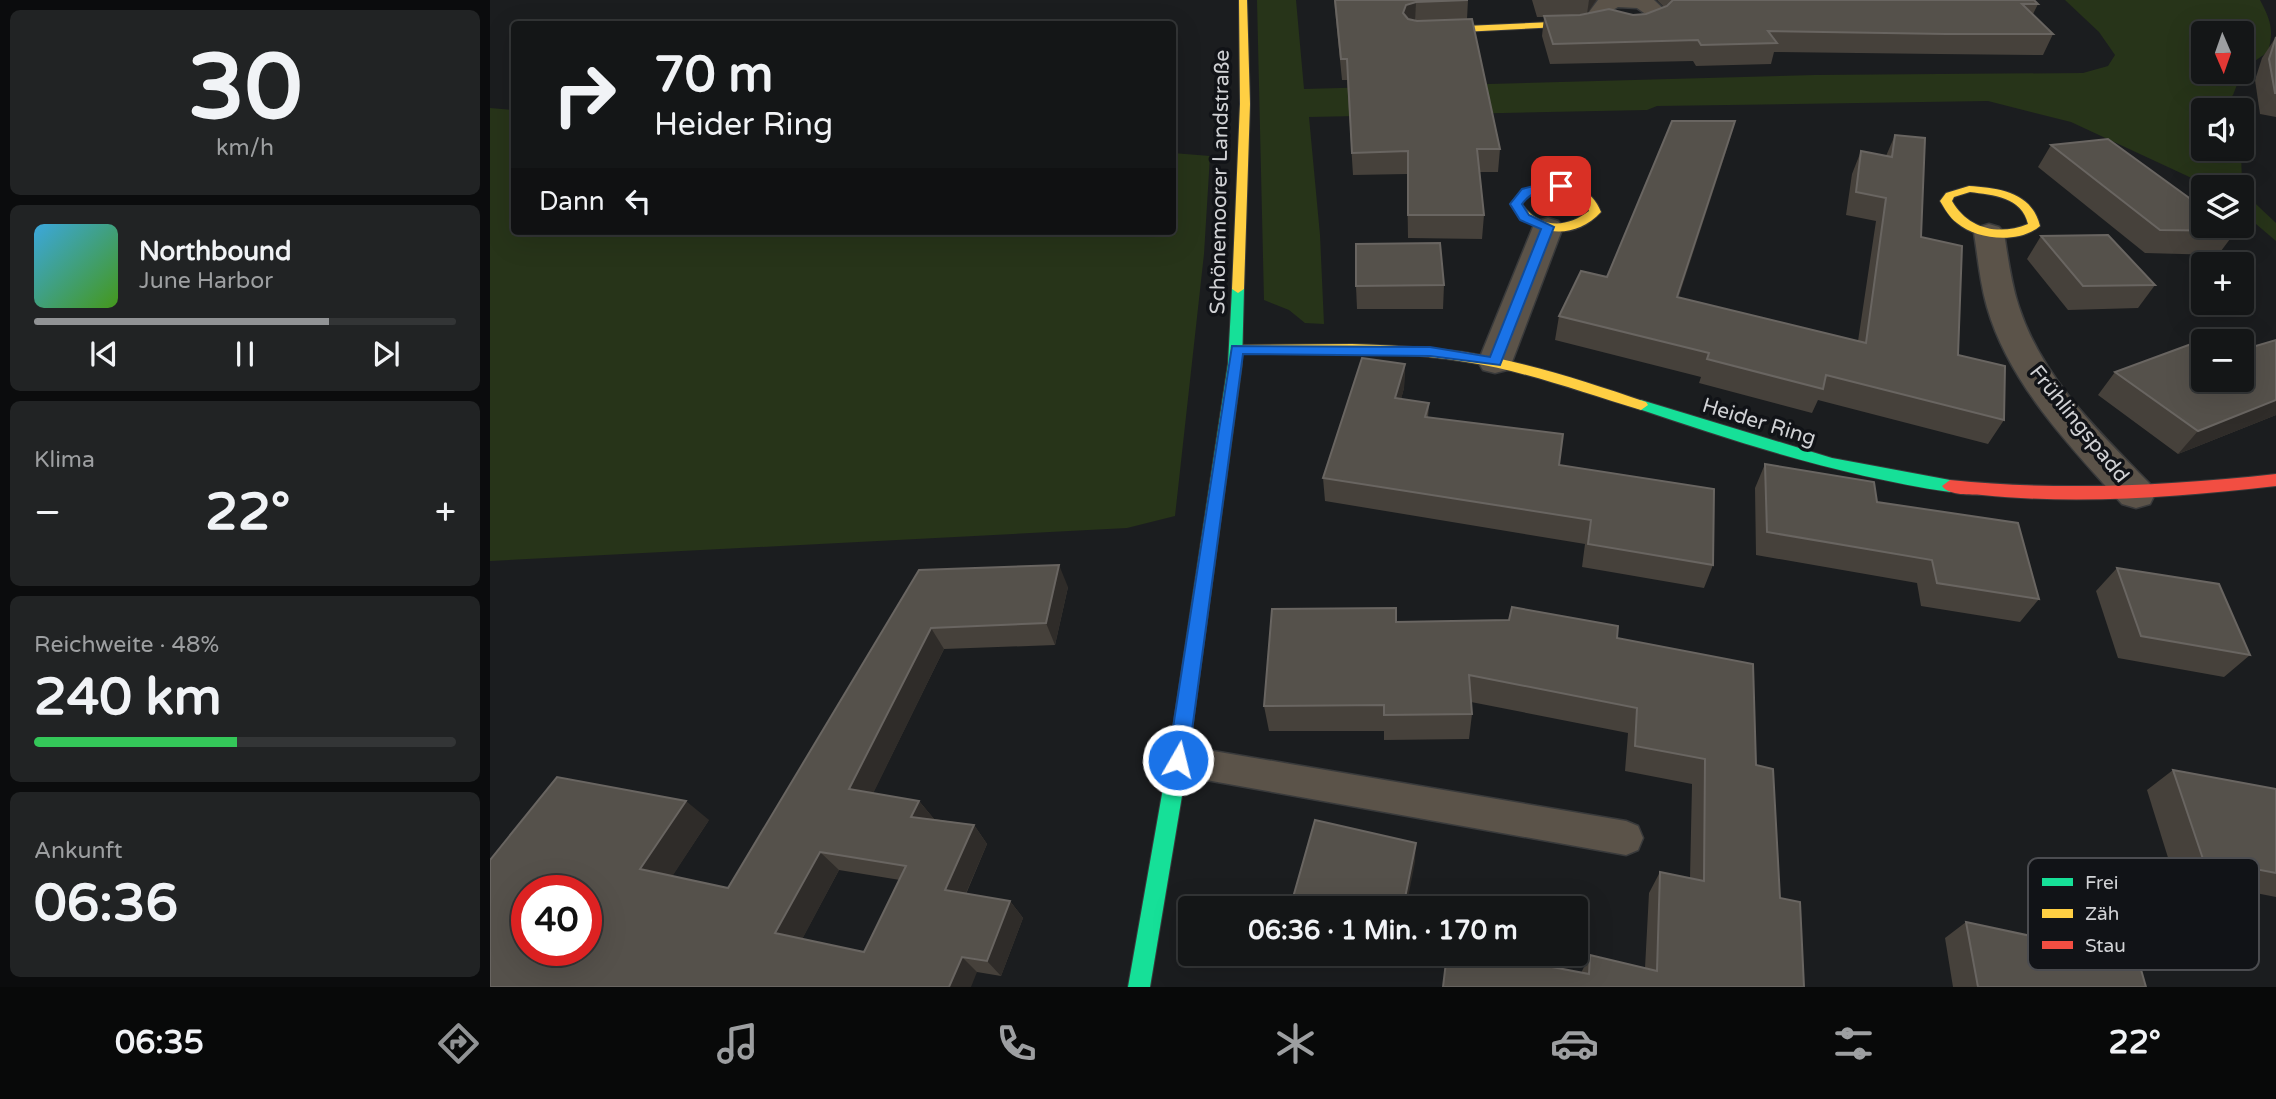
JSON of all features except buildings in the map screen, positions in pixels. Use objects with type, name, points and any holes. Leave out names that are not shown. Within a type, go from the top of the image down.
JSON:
[{"type":"street","name":"Schönemoorer Landstraße","points":[[1139,987],[1178,760],[1237,349],[1245,104],[1244,0]]},
{"type":"street","points":[[1608,19],[1600,12],[1604,5],[1617,1],[1635,1]]},
{"type":"street","points":[[1416,32],[1564,26],[1608,19]]},
{"type":"street","points":[[1969,190],[1997,193],[2023,204],[2035,219],[2034,226],[2018,234],[1989,233],[1952,215],[1946,201],[1950,195],[1969,190]]},
{"type":"street","points":[[1495,362],[1548,227]]},
{"type":"street","name":"Frühlingspadd","points":[[1989,233],[2005,316],[2028,364],[2084,438],[2136,494]]},
{"type":"street","name":"Heider Ring","points":[[1237,349],[1430,352],[1495,362],[1582,386],[1798,456],[1882,477],[1966,489],[2031,494],[2136,494],[2276,480]]},
{"type":"lane","points":[[1178,760],[1626,838]]},
{"type":"green space","points":[[1257,0],[1296,0],[1304,89],[1815,75],[2083,73],[2108,66],[2115,55],[2099,32],[2065,0],[2260,0],[2269,20],[2271,38],[2268,52],[2254,62],[2254,21],[2191,21],[2191,84],[2237,84],[2230,98],[2191,98],[2191,161],[2241,161],[2242,175],[2191,175],[2191,178],[2071,122],[1988,101],[1657,106],[1647,110],[1309,117],[1320,235],[1324,324],[1305,323],[1289,310],[1264,300]]},
{"type":"green space","points":[[490,108],[511,110],[511,235],[1176,235],[1176,153],[1210,156],[1204,254],[1175,516],[1127,528],[490,561]]},
{"type":"green space","points":[[2254,202],[2276,223],[2276,241],[2254,222]]},
{"type":"traffic: fast","points":[[1139,987],[1178,760],[1235,364],[1238,289]]},
{"type":"traffic: fast","points":[[1641,405],[1832,464],[1950,486]]},
{"type":"traffic: slow","points":[[1238,289],[1245,104],[1243,0]]},
{"type":"traffic: slow","points":[[1422,31],[1596,23]]},
{"type":"traffic: slow","points":[[1548,185],[1570,188],[1583,194],[1595,212],[1575,225],[1564,227],[1542,226],[1532,221],[1516,204],[1525,193],[1548,185]]},
{"type":"traffic: slow","points":[[1969,189],[2000,193],[2019,201],[2027,207],[2034,226],[2022,231],[1997,234],[1972,228],[1952,212],[1946,201],[1950,195],[1969,189]]},
{"type":"traffic: slow","points":[[1237,349],[1380,349],[1466,357],[1576,384],[1641,405]]},
{"type":"traffic: jam","points":[[1950,486],[2032,492],[2113,493],[2276,480]]},
{"type":"route","points":[[1178,760],[1237,349],[1430,352],[1495,362],[1548,227],[1524,218],[1516,204],[1526,191],[1536,187],[1561,186]]}]
